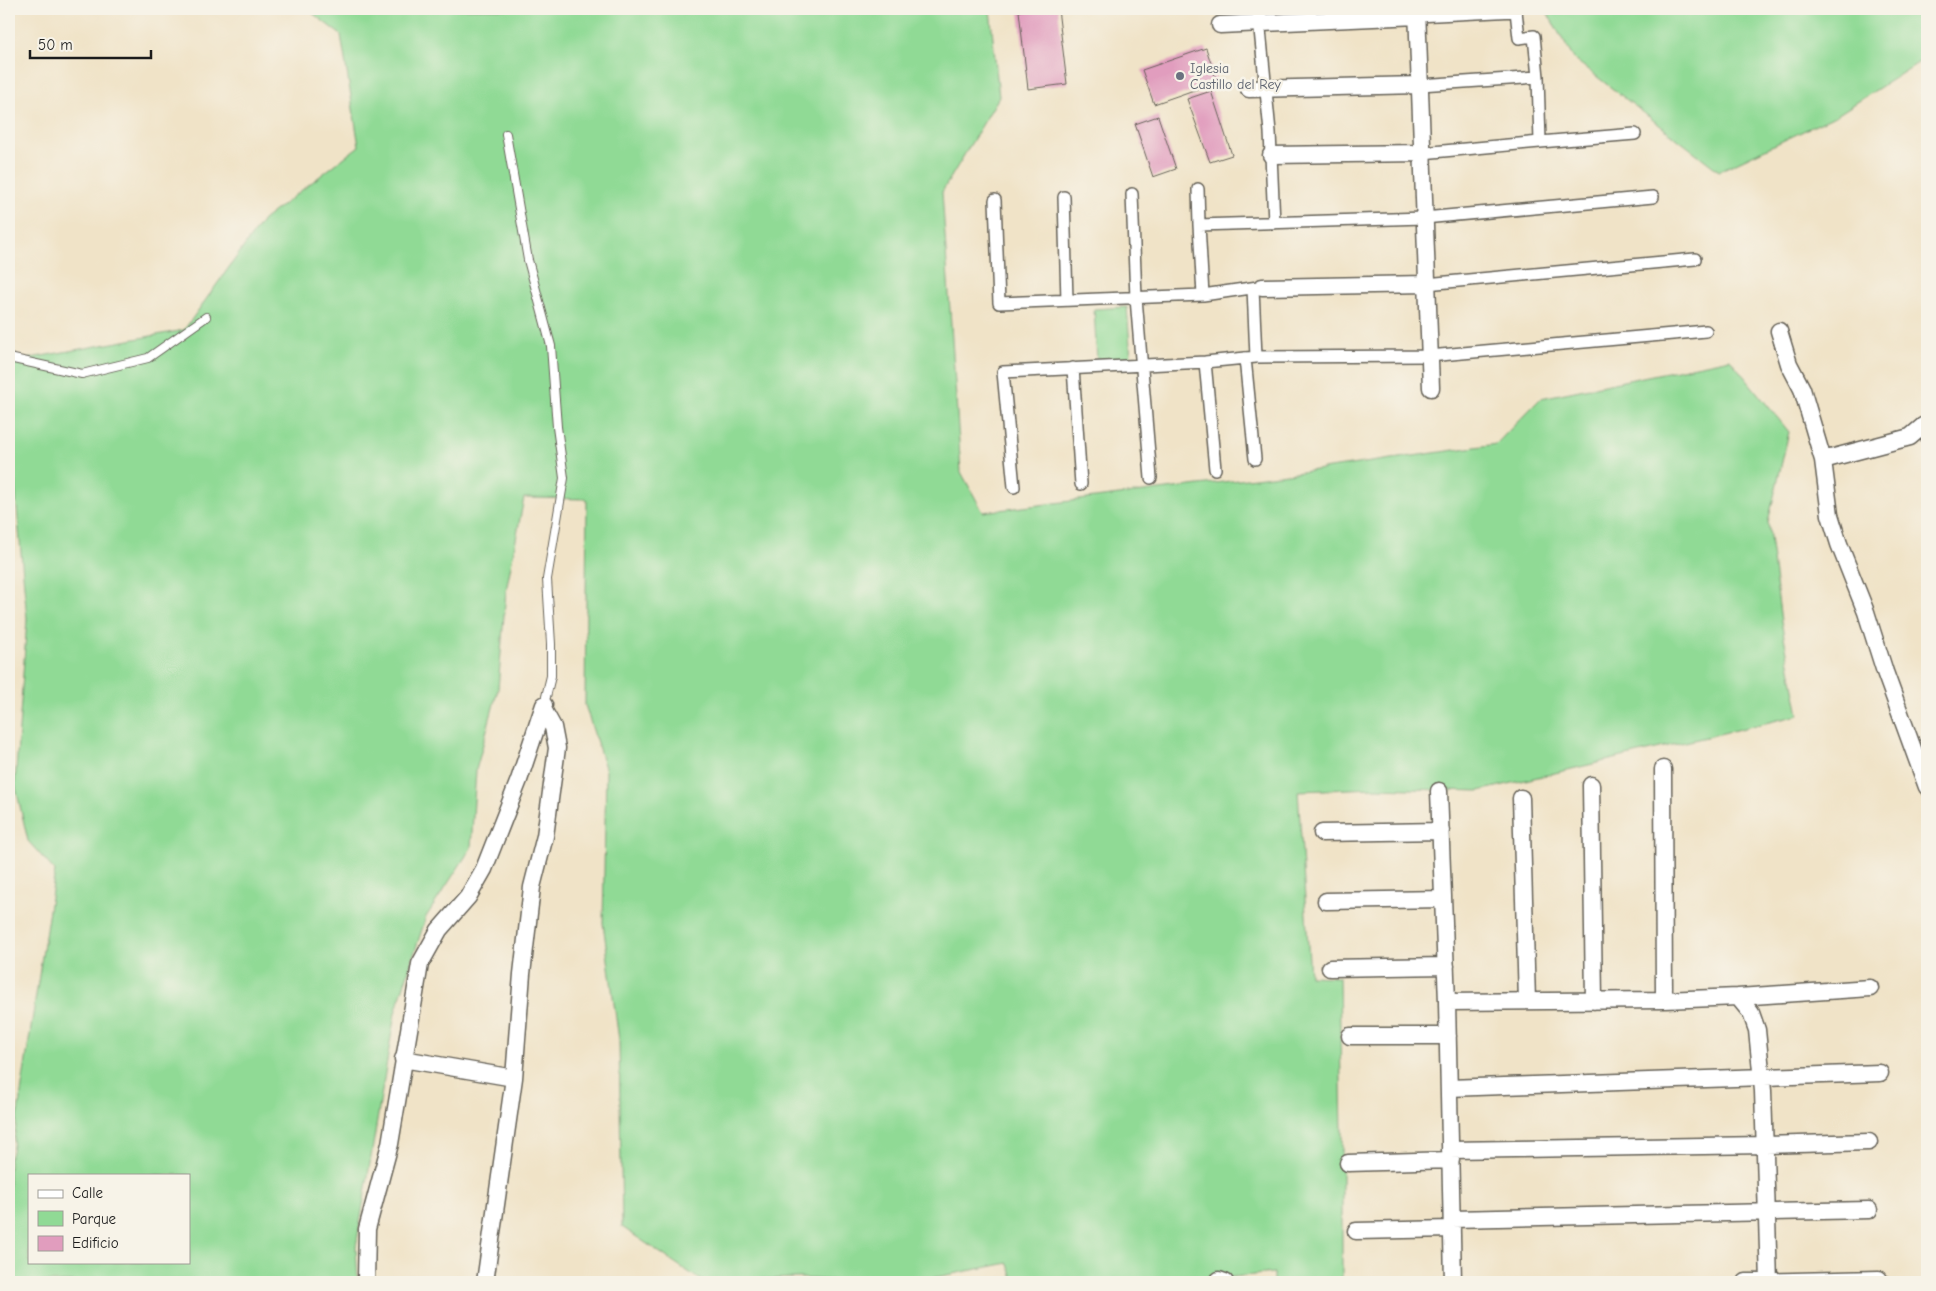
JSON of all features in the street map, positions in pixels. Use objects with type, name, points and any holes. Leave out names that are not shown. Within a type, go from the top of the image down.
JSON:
[{"type":"street","points":[[1220,25],[1259,16],[1516,11],[1519,38],[1534,36],[1538,77],[1540,142]]},
{"type":"street","points":[[1417,13],[1431,388]]},
{"type":"street","points":[[1259,16],[1271,155],[1274,223]]},
{"type":"street","points":[[1249,89],[1420,85],[1538,77]]},
{"type":"street","points":[[1271,155],[1422,153],[1635,134]]},
{"type":"street","points":[[1198,189],[1203,295]]},
{"type":"street","points":[[1132,194],[1136,298],[1151,478]]},
{"type":"street","points":[[1064,197],[1067,300]]},
{"type":"street","points":[[1199,224],[1424,218],[1653,197]]},
{"type":"street","points":[[995,200],[1000,303],[1203,295],[1258,288],[1426,284],[1695,259]]},
{"type":"street","points":[[1255,459],[1250,358],[1258,288]]},
{"type":"street","points":[[1014,488],[1004,372],[1250,358],[1429,356],[1706,331]]},
{"type":"street","points":[[1779,331],[1789,364],[1802,389],[1823,460],[1830,515],[1839,544],[1866,612],[1885,672],[1927,787]]},
{"type":"street","points":[[1205,362],[1215,469]]},
{"type":"street","points":[[1073,368],[1081,484]]},
{"type":"street","points":[[1823,460],[1910,437],[1927,424]]},
{"type":"street","points":[[366,1282],[367,1229],[390,1144],[420,964],[440,930],[468,897],[484,870],[520,780],[543,707]]},
{"type":"street","points":[[484,1282],[514,1078],[522,974],[532,887],[545,836],[557,748],[553,727],[543,707]]},
{"type":"street","points":[[1663,769],[1664,1000]]},
{"type":"street","points":[[1591,785],[1594,1000]]},
{"type":"street","points":[[1439,791],[1448,1036],[1453,1282]]},
{"type":"street","points":[[1521,798],[1528,1001]]},
{"type":"street","points":[[1322,833],[1440,831]]},
{"type":"street","points":[[1326,901],[1443,900]]},
{"type":"street","points":[[1330,968],[1446,966]]},
{"type":"street","points":[[1447,1002],[1664,1000],[1870,988]]},
{"type":"street","points":[[1738,996],[1752,1013],[1757,1030],[1762,1078],[1765,1146],[1768,1282]]},
{"type":"street","points":[[1350,1036],[1448,1036]]},
{"type":"street","points":[[403,1060],[514,1078]]},
{"type":"street","points":[[1449,1088],[1880,1073]]},
{"type":"street","points":[[1348,1163],[1450,1155],[1869,1142]]},
{"type":"street","points":[[1356,1231],[1452,1224],[1869,1210]]},
{"type":"street","points":[[1746,1282],[1879,1279]]},
{"type":"lane","points":[[506,134],[528,260],[551,346],[557,427],[564,478],[547,579],[551,634],[550,676],[543,707]]},
{"type":"lane","points":[[9,358],[82,374],[148,358],[206,317]]},
{"type":"green space","points":[[307,9],[990,9],[999,97],[942,192],[961,472],[983,512],[1295,473],[1496,444],[1541,398],[1730,359],[1789,432],[1768,522],[1781,621],[1799,715],[1479,791],[1376,788],[1298,791],[1310,976],[1339,977],[1342,1282],[1274,1282],[1274,1273],[1181,1282],[1014,1282],[1008,1263],[911,1282],[859,1282],[799,1278],[702,1281],[622,1227],[619,1040],[603,923],[606,771],[585,705],[587,499],[524,498],[506,591],[498,689],[476,770],[471,848],[426,917],[395,1013],[356,1247],[358,1282],[9,1282],[9,1159],[12,1152],[55,871],[28,841],[15,784],[27,619],[9,419],[9,362],[184,330],[263,220],[359,146],[341,35]]},
{"type":"green space","points":[[1545,9],[1927,9],[1927,60],[1921,61],[1837,115],[1719,171],[1574,59]]},
{"type":"green space","points":[[1127,307],[1131,359],[1097,361],[1094,309]]},
{"type":"building","points":[[1058,9],[1067,84],[1028,89],[1019,11]]},
{"type":"building","name":"Iglesia Castillo del Rey","points":[[1206,48],[1217,82],[1154,104],[1142,70]]},
{"type":"building","points":[[1211,91],[1232,155],[1210,162],[1187,99]]},
{"type":"building","points":[[1158,116],[1176,169],[1153,177],[1135,124]]},
{"type":"place","name":"Iglesia Castillo del Rey","points":[[1180,76]]}]
